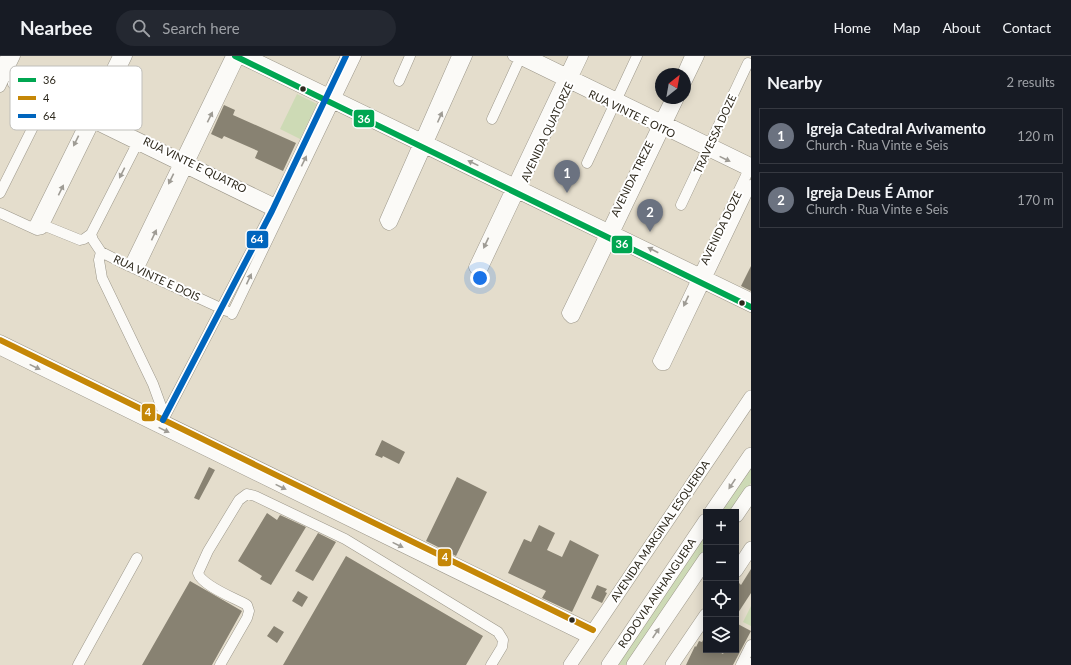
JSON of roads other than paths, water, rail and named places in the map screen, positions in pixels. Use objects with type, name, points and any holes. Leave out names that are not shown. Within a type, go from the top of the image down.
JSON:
[{"type":"highway","points":[[714,509],[751,455]]},
{"type":"highway","points":[[739,511],[751,493]]},
{"type":"highway","name":"RODOVIA ANHANGUERA","points":[[609,665],[703,525]]},
{"type":"highway","name":"RODOVIA ANHANGUERA","points":[[634,665],[703,563]]},
{"type":"main road","name":"AVENIDA MARGINAL ESQUERDA","points":[[570,665],[751,397]]},
{"type":"main road","points":[[739,566],[751,548]]},
{"type":"main road","points":[[672,665],[705,617]]},
{"type":"street","points":[[2,76],[6,56]]},
{"type":"street","points":[[2,76],[15,56]]},
{"type":"street","points":[[114,66],[118,56]]},
{"type":"street","points":[[121,66],[127,56]]},
{"type":"street","points":[[133,268],[236,56],[331,98]]},
{"type":"street","points":[[251,56],[331,98],[702,279],[751,307]]},
{"type":"street","points":[[331,98],[346,56]]},
{"type":"street","points":[[214,323],[232,314],[277,209],[331,98],[356,56]]},
{"type":"street","points":[[398,81],[410,56]]},
{"type":"street","points":[[457,56],[423,143],[392,223],[389,225],[384,220],[423,143],[467,56]]},
{"type":"street","name":"RUA VINTE E OITO","points":[[532,56],[568,78]]},
{"type":"street","name":"AVENIDA QUATORZE","points":[[568,78],[574,56]]},
{"type":"street","name":"AVENIDA QUATORZE","points":[[499,225],[568,78],[583,56]]},
{"type":"street","points":[[587,163],[637,56]]},
{"type":"street","points":[[685,68],[690,56]]},
{"type":"street","points":[[691,72],[698,56]]},
{"type":"street","points":[[492,119],[518,57]]},
{"type":"street","name":"RUA VINTE E OITO","points":[[518,57],[568,78],[750,168]]},
{"type":"street","name":"TRAVESSA DOZE","points":[[681,205],[748,63]]},
{"type":"street","name":"AVENIDA TREZE","points":[[663,124],[669,104]]},
{"type":"street","name":"AVENIDA TREZE","points":[[610,233],[574,317],[571,318],[567,313],[610,233],[663,124],[675,104]]},
{"type":"street","points":[[0,192],[31,130]]},
{"type":"street","points":[[38,226],[86,130]]},
{"type":"street","name":"RUA VINTE E QUATRO","points":[[113,130],[277,209]]},
{"type":"street","points":[[0,213],[76,239],[87,237],[138,142]]},
{"type":"street","name":"AVENIDA DOZE","points":[[702,279],[750,168]]},
{"type":"street","name":"AVENIDA DOZE","points":[[674,336],[751,185]]},
{"type":"street","points":[[0,205],[38,226]]},
{"type":"street","points":[[164,419],[222,308],[277,209]]},
{"type":"street","name":"RUA VINTE E DOIS","points":[[87,237],[93,240],[101,252],[232,314]]},
{"type":"street","points":[[101,252],[99,260],[102,278],[153,384],[164,419]]},
{"type":"street","points":[[702,279],[751,298]]},
{"type":"street","points":[[0,340],[164,419],[590,634]]},
{"type":"street","points":[[0,350],[590,634]]},
{"type":"street","points":[[220,665],[247,618],[249,611],[247,605],[206,583],[199,578],[198,573],[208,551],[239,500],[247,494],[256,496],[344,539],[498,632],[503,640],[502,647],[491,665]]},
{"type":"street","points":[[78,665],[137,558]]},
{"type":"street","points":[[741,665],[751,645]]},
{"type":"place","name":"Igreja Catedral Avivamento","points":[[567,193]]},
{"type":"place","name":"Igreja Deus É Amor","points":[[650,232]]}]
